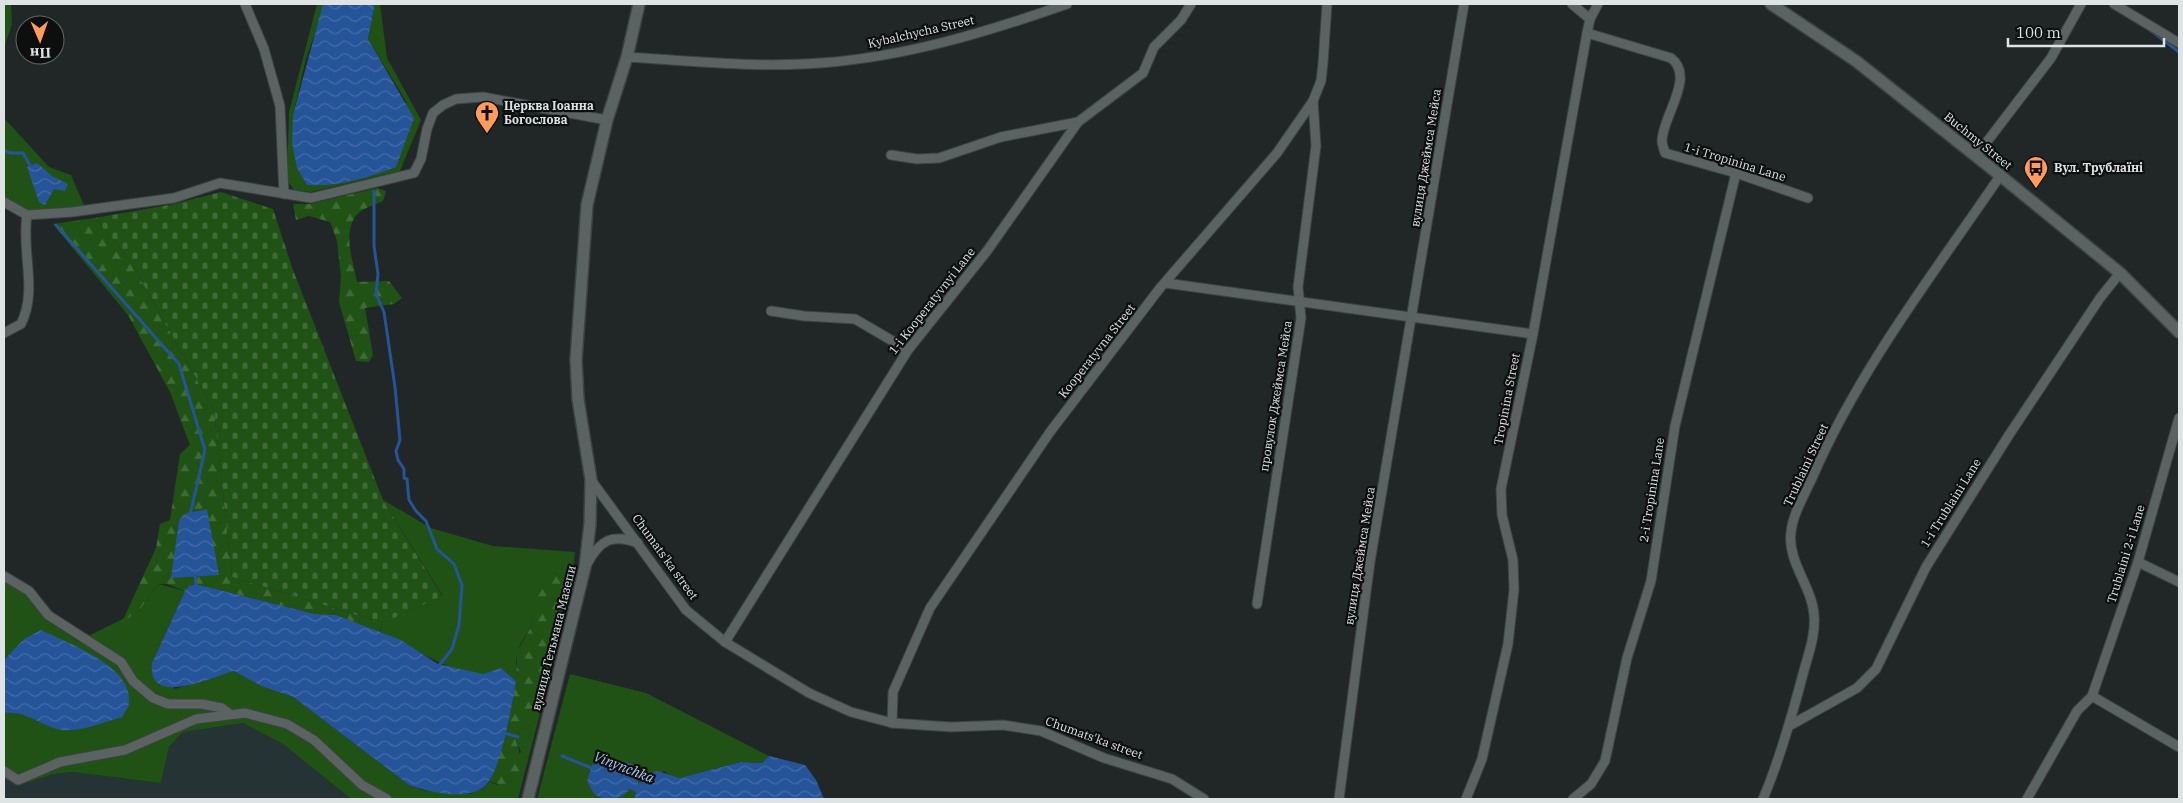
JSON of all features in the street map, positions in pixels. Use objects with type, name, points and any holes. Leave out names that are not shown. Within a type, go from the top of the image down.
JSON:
[{"type":"street","points":[[245,4],[264,49],[280,106],[284,194]]},
{"type":"street","name":"Chumats'ka street","points":[[640,4],[627,57],[607,120],[587,205],[576,360],[578,399],[591,480],[686,610],[725,642],[809,693],[851,712],[892,723],[952,727],[1004,725],[1041,731],[1104,758],[1172,779],[1204,799]]},
{"type":"street","name":"Kybalchycha Street","points":[[627,57],[753,65],[820,63],[866,58],[949,41],[1067,4]]},
{"type":"street","name":"1-i Kooperatyvnyi Lane","points":[[725,642],[908,350],[987,252],[1078,122],[1143,73],[1154,48],[1181,20],[1191,4]]},
{"type":"street","name":"Kooperatyvna Street","points":[[892,723],[893,692],[930,608],[1050,432],[1165,283],[1277,153],[1312,101],[1322,72],[1327,4]]},
{"type":"street","name":"вулиця Джеймса Мейса","points":[[1339,799],[1370,562],[1413,317],[1464,4]]},
{"type":"street","points":[[1572,4],[1590,19]]},
{"type":"street","name":"Tropinina Street","points":[[1466,799],[1482,759],[1508,644],[1514,590],[1513,560],[1502,515],[1501,489],[1533,334],[1587,33],[1590,19],[1598,4]]},
{"type":"street","name":"Buchmy Street","points":[[1771,4],[1856,61],[1976,156],[2120,273],[2179,332]]},
{"type":"street","points":[[1976,156],[2051,58],[2081,4]]},
{"type":"street","points":[[2114,4],[2179,43]]},
{"type":"street","name":"1-i Tropinina Lane","points":[[1587,33],[1671,58],[1678,63],[1681,71],[1680,82],[1662,141],[1664,153],[1736,173],[1808,198]]},
{"type":"street","points":[[4,202],[27,215],[72,212],[174,198],[220,183],[311,198],[414,172],[421,158],[427,129],[433,113],[443,105],[456,99],[483,97],[607,120]]},
{"type":"street","name":"провулок Джеймса Мейса","points":[[1257,604],[1301,318],[1298,287],[1316,146],[1312,101]]},
{"type":"street","points":[[891,155],[917,159],[939,158],[1001,137],[1078,122]]},
{"type":"street","name":"2-i Tropinina Lane","points":[[1573,799],[1591,784],[1605,761],[1627,658],[1651,581],[1675,426],[1736,173]]},
{"type":"street","name":"Trublaini Street","points":[[1763,799],[1789,726],[1815,630],[1814,613],[1810,598],[1793,555],[1791,533],[1796,513],[1825,448],[1874,361],[2000,176]]},
{"type":"street","points":[[4,333],[21,324],[29,302],[25,229],[27,215]]},
{"type":"street","name":"1-i Trublaini Lane","points":[[1789,726],[1857,688],[1876,669],[1926,567],[2009,435],[2100,298],[2120,273]]},
{"type":"street","points":[[1165,283],[1533,334]]},
{"type":"street","points":[[771,311],[804,316],[855,319],[908,350]]},
{"type":"street","name":"Trublaini 2-i Lane","points":[[2027,799],[2077,711],[2092,696],[2138,562],[2179,418]]},
{"type":"street","name":"вулиця Гетьмана Мазепи","points":[[528,799],[586,567],[590,524],[591,480]]},
{"type":"street","points":[[586,567],[594,550],[608,540],[622,537],[638,543]]},
{"type":"street","points":[[2138,562],[2179,582]]},
{"type":"street","points":[[4,576],[29,591],[48,615],[121,662],[133,682],[153,698],[168,704],[202,704],[222,708],[230,714]]},
{"type":"street","points":[[2092,696],[2179,747]]},
{"type":"street","points":[[4,771],[18,780],[60,762],[125,750],[196,719],[246,712],[287,724],[314,740],[362,785],[387,799]]},
{"type":"shaded area","points":[[244,723],[283,744],[351,799],[4,799],[4,777],[17,785],[53,774],[72,772],[161,783],[169,747],[183,732]]},
{"type":"green space","points":[[4,4],[11,4],[12,24],[4,48]]},
{"type":"green space","points":[[317,4],[323,4],[323,10],[306,59],[293,115],[407,103],[368,39],[375,4],[380,4],[387,58],[421,120],[400,171],[311,192],[294,190],[287,180],[289,112]]},
{"type":"green space","points":[[4,118],[49,167],[71,175],[86,210],[27,215],[4,202]]},
{"type":"green space","points":[[377,188],[386,191],[383,201],[361,211],[351,226],[349,235],[357,282],[389,281],[402,298],[394,304],[365,308],[373,355],[369,362],[356,361],[339,302],[341,277],[337,241],[330,222],[309,216],[296,220],[293,204],[310,204]]},
{"type":"green space","points":[[221,192],[273,209],[293,270],[383,500],[442,596],[383,623],[232,577],[214,410],[129,259],[95,218],[174,204]]},
{"type":"green space","points":[[95,218],[129,259],[214,410],[232,577],[383,623],[380,632],[336,615],[315,614],[196,584],[189,586],[185,591],[167,584],[158,584],[139,611],[122,622],[156,548],[160,524],[170,520],[180,454],[190,445],[170,392],[128,315],[53,224]]},
{"type":"green space","points":[[383,500],[431,528],[493,546],[575,552],[571,583],[552,572],[533,623],[520,645],[516,660],[516,681],[501,668],[482,674],[454,669],[380,632],[383,623],[442,595]]},
{"type":"green space","points":[[546,572],[552,572],[571,583],[538,721],[519,731],[516,741],[520,758],[518,775],[514,781],[500,785],[490,781],[506,733],[516,681],[517,652],[533,623],[534,584],[536,578]]},
{"type":"green space","points":[[4,579],[27,594],[45,619],[78,641],[139,611],[158,584],[185,591],[152,663],[175,689],[234,671],[261,686],[293,697],[409,785],[422,790],[469,794],[484,788],[490,781],[497,785],[521,752],[516,741],[519,731],[538,721],[518,799],[351,799],[283,744],[243,723],[183,732],[169,747],[161,783],[72,772],[53,774],[17,786],[4,777],[4,713],[13,712],[35,718],[24,639],[4,660]]},
{"type":"green space","points":[[570,674],[646,693],[769,756],[762,763],[741,762],[679,778],[672,777],[664,771],[636,792],[634,799],[537,799]]},
{"type":"water","points":[[323,4],[375,4],[368,39],[414,118],[396,167],[352,181],[330,185],[307,185],[297,168],[292,143],[293,115]]},
{"type":"water","points":[[37,163],[52,176],[68,184],[65,191],[54,189],[45,205],[39,202],[27,167]]},
{"type":"water","points":[[207,509],[219,575],[171,578],[179,521],[184,514]]},
{"type":"water","points":[[196,584],[315,614],[336,615],[401,640],[438,664],[483,674],[501,668],[516,681],[501,754],[490,780],[484,787],[467,794],[447,794],[409,785],[293,697],[261,686],[234,671],[184,686],[170,687],[160,684],[153,677],[152,663],[185,591],[189,586]]},
{"type":"water","points":[[41,630],[97,657],[121,678],[128,690],[129,703],[122,717],[85,728],[62,730],[48,726],[28,716],[4,713],[4,660],[24,639]]},
{"type":"water","points":[[769,756],[805,765],[816,780],[824,799],[634,799],[636,792],[630,789],[622,796],[609,799],[594,794],[587,781],[592,765],[609,762],[621,761],[637,767],[638,784],[653,772],[658,771],[679,778],[741,762],[762,763]]},
{"type":"waterway","points":[[2150,30],[2179,52]]},
{"type":"waterway","points":[[4,150],[10,153],[23,153],[31,167]]},
{"type":"waterway","points":[[374,191],[374,246],[378,274],[376,294],[384,312],[395,387],[400,440],[396,451],[398,460],[404,469],[404,478],[407,479],[409,500],[426,521],[437,549],[454,564],[462,585],[459,625],[452,649],[437,668]]},
{"type":"waterway","points":[[56,225],[179,364],[205,450],[190,515]]},
{"type":"waterway","points":[[195,573],[196,587]]},
{"type":"waterway","points":[[504,733],[518,737]]},
{"type":"waterway","name":"Vinynchka","points":[[562,756],[594,769]]},
{"type":"place","name":"Церква Іоанна Богослова","points":[[487,134]]},
{"type":"place","name":"Вул. Трублаїні","points":[[2036,189]]}]
